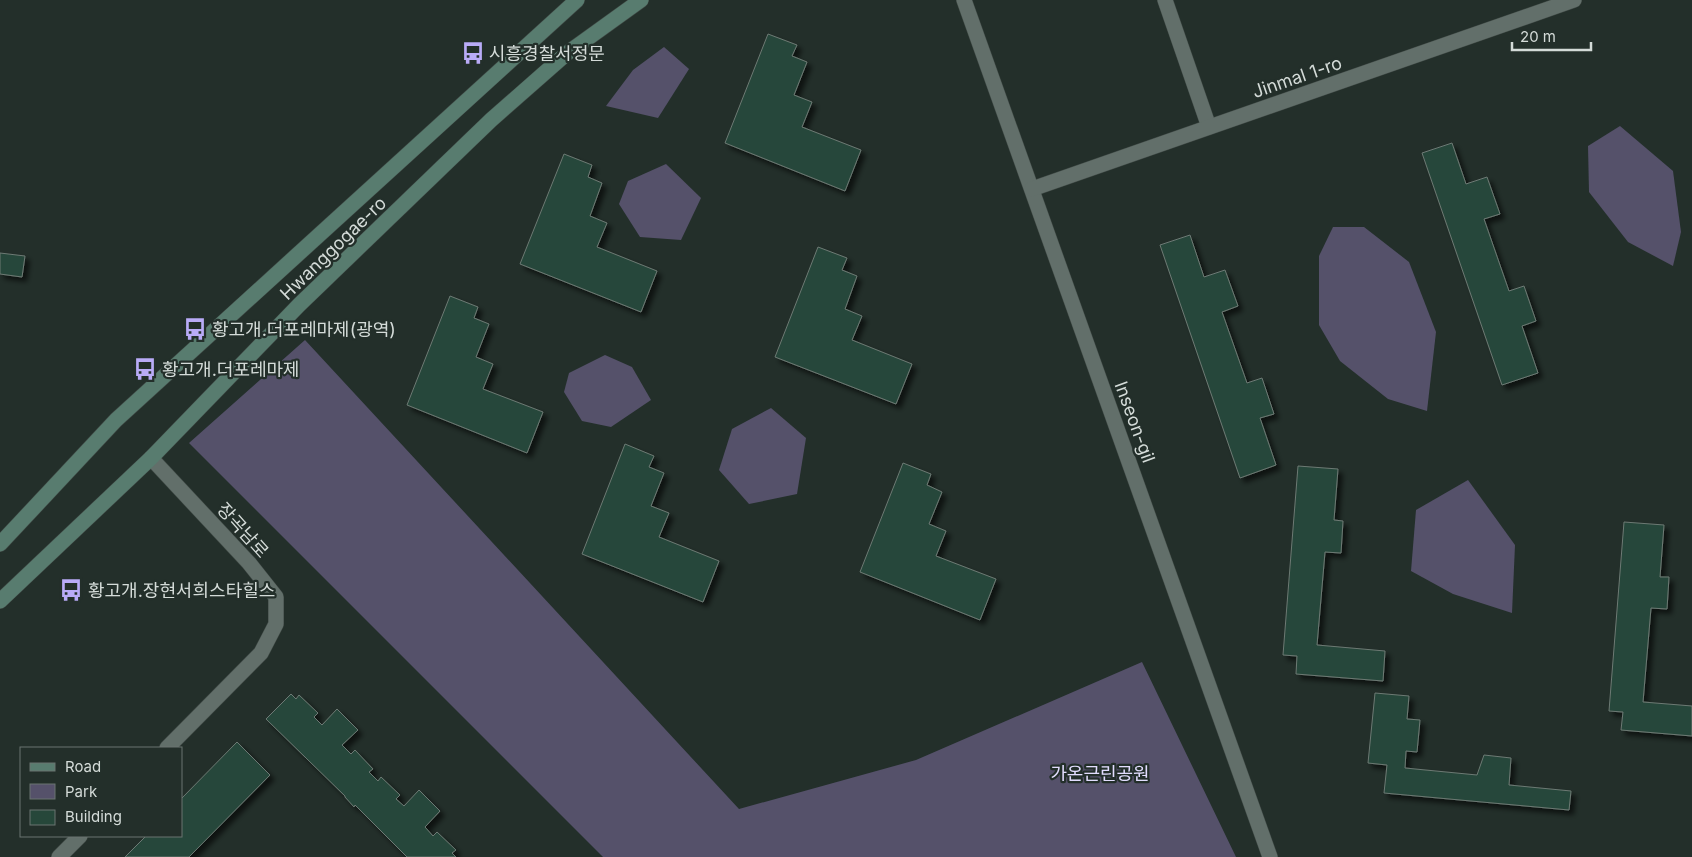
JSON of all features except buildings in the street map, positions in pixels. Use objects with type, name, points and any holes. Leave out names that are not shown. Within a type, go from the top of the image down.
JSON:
[{"type":"main road","name":"Hwanggogae-ro","points":[[0,544],[116,420],[577,0]]},
{"type":"main road","name":"Hwanggogae-ro","points":[[0,601],[151,458],[299,305],[491,120],[566,54],[641,0]]},
{"type":"street","name":"Inseon-gil","points":[[964,0],[1270,857]]},
{"type":"street","points":[[1165,0],[1209,127]]},
{"type":"street","name":"Jinmal 1-ro","points":[[1032,189],[1574,0]]},
{"type":"street","name":"장곡남로","points":[[151,458],[249,563],[276,597],[276,624],[261,652],[168,747]]},
{"type":"street","points":[[59,857],[79,837]]},
{"type":"green space","points":[[664,47],[689,69],[658,118],[606,106],[633,70]]},
{"type":"green space","points":[[1620,126],[1673,171],[1681,232],[1673,266],[1628,242],[1589,192],[1588,146]]},
{"type":"green space","points":[[666,164],[701,198],[681,240],[640,237],[619,204],[628,181]]},
{"type":"green space","points":[[1333,227],[1364,227],[1409,262],[1436,332],[1427,411],[1388,399],[1340,361],[1319,325],[1319,256]]},
{"type":"green space","name":"가온근린공원","points":[[305,340],[739,809],[916,760],[1142,662],[1236,857],[603,857],[189,443]]},
{"type":"green space","points":[[605,355],[632,367],[651,400],[611,427],[582,421],[564,392],[569,373]]},
{"type":"green space","points":[[771,408],[806,438],[797,494],[749,504],[719,470],[732,429]]},
{"type":"green space","points":[[1468,480],[1515,545],[1512,613],[1453,594],[1411,571],[1416,510]]},
{"type":"place","name":"시흥경찰서정문","points":[[473,53]]},
{"type":"place","name":"황고개.더포레마제(광역)","points":[[195,329]]},
{"type":"place","name":"황고개.더포레마제","points":[[145,369]]},
{"type":"place","name":"황고개.장현서희스타힐스","points":[[71,590]]}]
